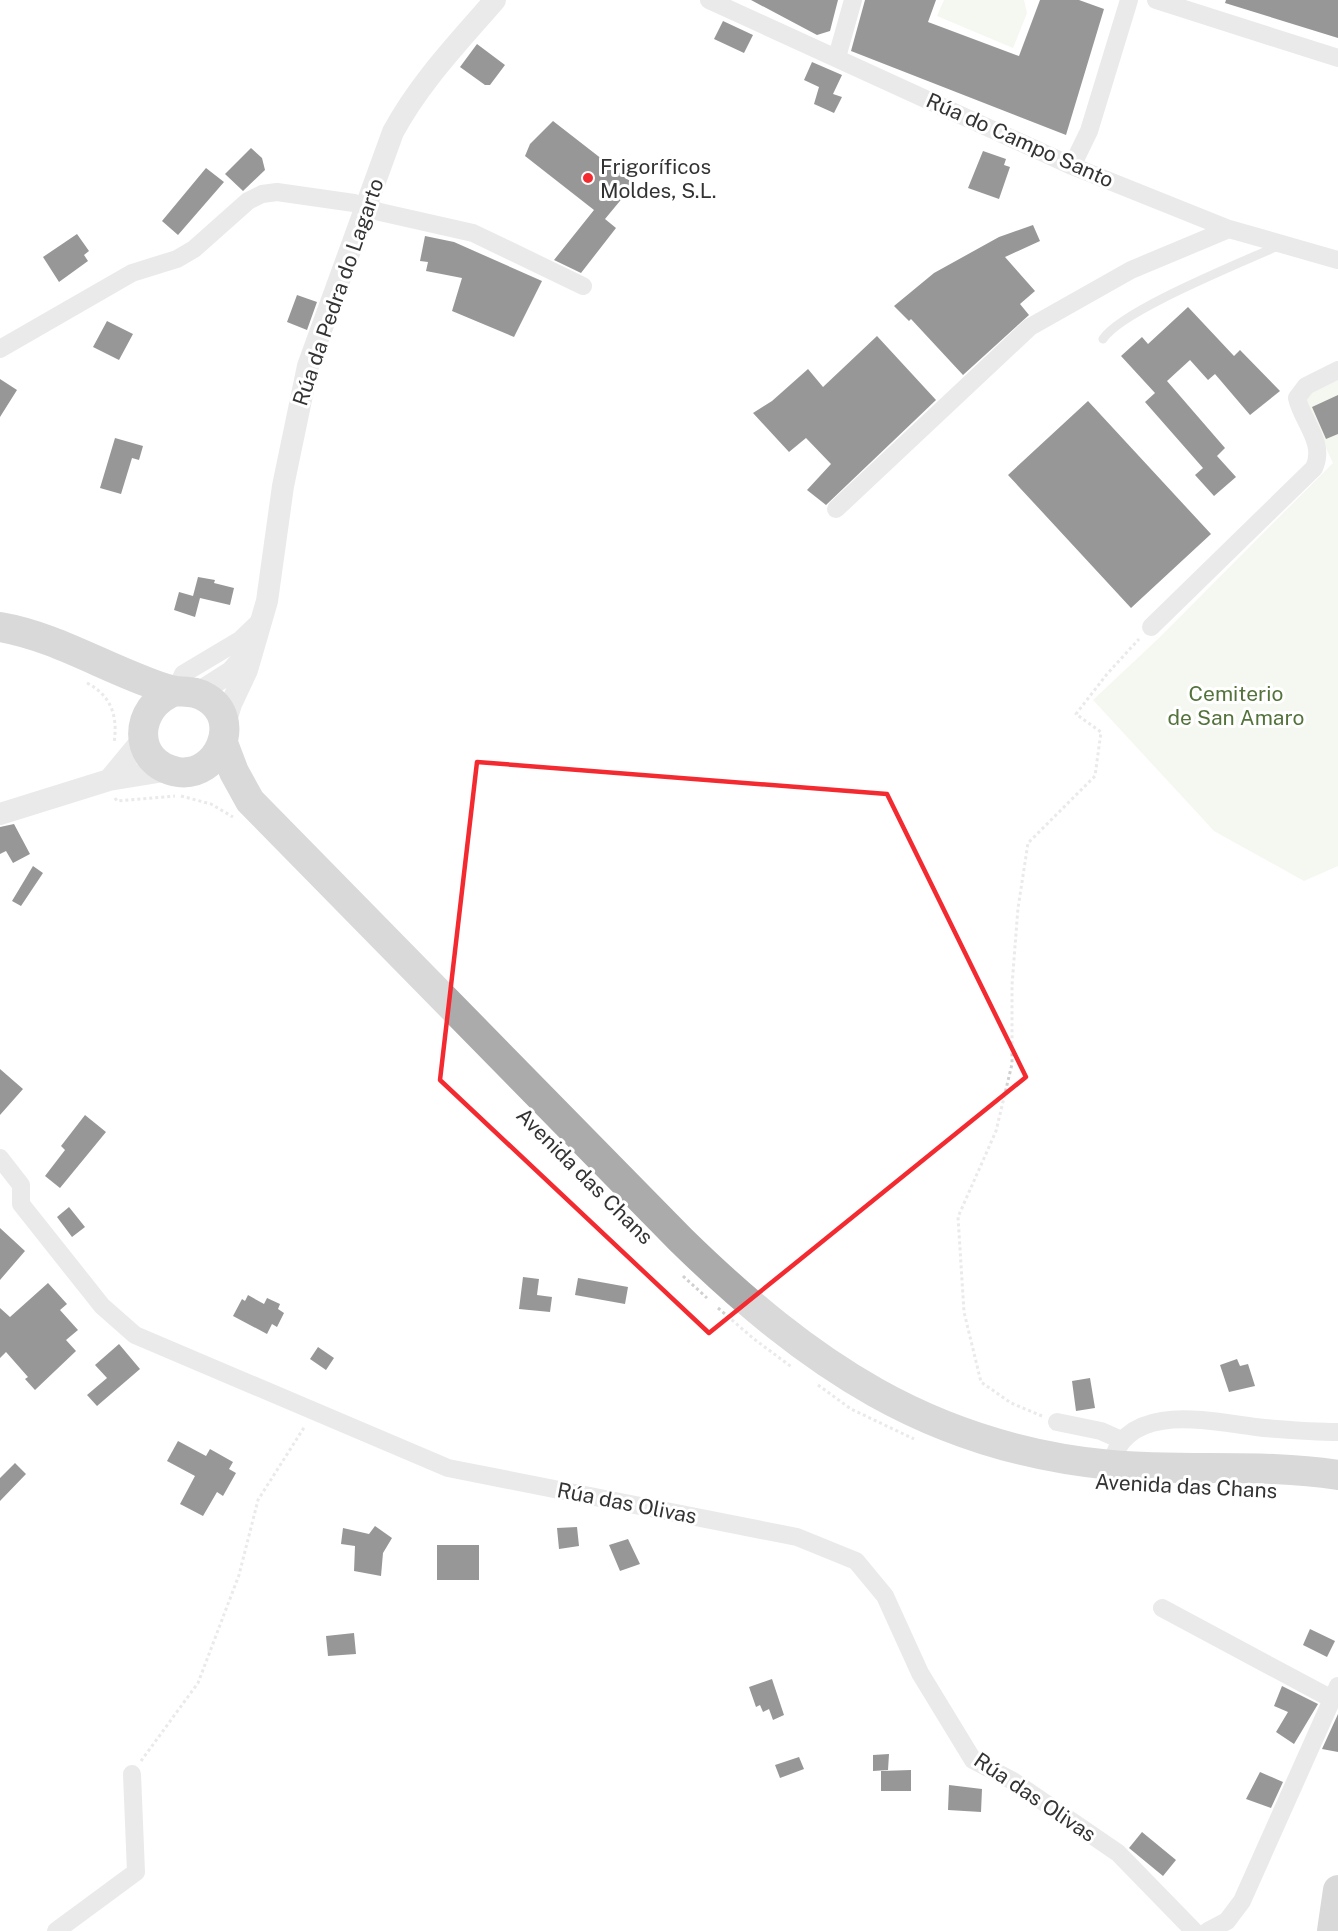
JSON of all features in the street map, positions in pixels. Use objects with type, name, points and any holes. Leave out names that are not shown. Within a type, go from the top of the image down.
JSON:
[{"type":"main road","name":"Avenida das Chans","points":[[0,627],[68,648],[92,673],[128,695],[138,708],[148,753],[158,764],[180,771],[242,810],[681,1240],[782,1332],[856,1382],[901,1407],[944,1426],[1018,1449],[1116,1452],[1171,1469],[1282,1469],[1338,1475]]},
{"type":"main road","name":"Avenida das Chans","points":[[92,673],[186,692],[209,699],[218,709],[242,810]]},
{"type":"main road","points":[[143,732],[147,711],[156,700],[186,692]]},
{"type":"main road","points":[[180,771],[210,763],[223,735]]},
{"type":"main road","points":[[1332,1931],[1338,1890]]},
{"type":"street","name":"Rúa da Pedra do Lagarto","points":[[223,735],[231,704],[247,670],[262,619],[299,400],[317,340],[393,132],[408,105],[432,72],[495,0]]},
{"type":"street","name":"Rúa do Campo Santo","points":[[709,0],[1072,166],[1228,229],[1338,260]]},
{"type":"street","points":[[837,57],[853,0]]},
{"type":"street","points":[[1072,166],[1089,131],[1129,0]]},
{"type":"street","points":[[1156,0],[1338,58]]},
{"type":"street","points":[[0,349],[132,273],[177,259],[194,249],[248,201],[262,194],[277,192],[354,203],[473,233],[583,286]]},
{"type":"street","points":[[836,509],[1029,327],[1131,270],[1228,229]]},
{"type":"street","points":[[1151,627],[1314,468],[1318,460],[1315,438],[1297,398],[1306,386],[1338,370]]},
{"type":"street","points":[[186,692],[183,674],[240,640],[262,619]]},
{"type":"street","name":"Rúa da Pedra do Lagarto","points":[[186,692],[231,672],[253,647]]},
{"type":"street","points":[[109,780],[143,732]]},
{"type":"street","points":[[0,814],[109,780],[180,771]]},
{"type":"street","name":"Rúa das Olivas","points":[[0,1158],[21,1185],[21,1204],[102,1306],[135,1335],[448,1468],[797,1537],[856,1561],[885,1596],[920,1673],[972,1760],[1013,1781],[1118,1853],[1194,1931]]},
{"type":"street","points":[[1057,1422],[1101,1431],[1116,1452],[1131,1432],[1167,1419],[1338,1432]]},
{"type":"street","points":[[1162,1608],[1334,1692],[1242,1901],[1227,1921],[1208,1931]]},
{"type":"street","points":[[56,1931],[136,1872],[132,1774]]},
{"type":"lane","points":[[1103,339],[1117,324],[1282,244]]},
{"type":"path","points":[[1057,1422],[1011,1403],[981,1382],[964,1312],[958,1217],[996,1131],[1012,1064],[1012,985],[1018,908],[1028,843],[1095,776],[1101,732],[1076,714],[1107,674],[1151,627]]},
{"type":"path","points":[[92,673],[94,687],[112,706],[117,721],[114,741],[102,764],[117,801],[158,795],[193,798],[242,810]]},
{"type":"path","points":[[677,1270],[754,1339],[794,1369]]},
{"type":"path","points":[[812,1381],[851,1409],[920,1441]]},
{"type":"path","points":[[132,1774],[198,1683],[239,1575],[258,1500],[314,1412]]},
{"type":"highlighted area","points":[[477,762],[887,794],[1026,1077],[709,1333],[440,1080]]},
{"type":"green space","points":[[944,0],[1024,0],[1027,13],[1013,48],[937,16]]},
{"type":"green space","name":"Cemiterio de San Amaro","points":[[1338,373],[1338,866],[1304,881],[1214,831],[1093,700],[1160,637],[1333,463],[1303,399]]},
{"type":"building","points":[[751,0],[838,0],[830,31],[817,35]]},
{"type":"building","points":[[865,0],[936,0],[928,22],[1019,56],[1040,0],[1079,0],[1104,9],[1066,135],[851,51]]},
{"type":"building","points":[[1226,0],[1338,0],[1338,38],[1225,3]]},
{"type":"building","points":[[723,21],[753,35],[744,53],[714,39]]},
{"type":"building","points":[[477,44],[505,65],[490,85],[485,85],[460,67]]},
{"type":"building","points":[[812,62],[842,75],[833,94],[842,97],[834,113],[814,104],[819,87],[804,80]]},
{"type":"building","points":[[553,121],[634,184],[605,219],[616,228],[581,273],[554,260],[594,210],[525,156],[530,144]]},
{"type":"building","points":[[251,148],[262,158],[265,170],[243,191],[225,174]]},
{"type":"building","points":[[983,151],[1006,159],[1004,165],[1010,167],[999,199],[968,188]]},
{"type":"building","points":[[206,168],[224,182],[178,235],[162,221]]},
{"type":"building","points":[[1033,225],[1040,241],[1005,257],[1035,291],[1020,304],[1029,315],[963,375],[911,319],[909,321],[894,306],[934,273],[999,237]]},
{"type":"building","points":[[77,234],[89,251],[84,255],[88,261],[59,282],[43,257]]},
{"type":"building","points":[[425,236],[454,242],[542,281],[514,337],[452,311],[462,278],[426,271],[428,262],[420,261]]},
{"type":"building","points":[[297,295],[317,302],[307,330],[287,322]]},
{"type":"building","points":[[1188,307],[1234,356],[1240,350],[1280,391],[1250,415],[1215,374],[1208,380],[1190,360],[1167,381],[1225,448],[1217,456],[1236,477],[1214,496],[1195,475],[1203,468],[1145,402],[1155,393],[1121,356],[1142,337],[1148,344]]},
{"type":"building","points":[[107,321],[133,334],[119,360],[93,347]]},
{"type":"building","points":[[877,336],[936,400],[826,505],[807,490],[831,464],[806,438],[789,452],[753,413],[772,401],[808,369],[823,387]]},
{"type":"building","points":[[0,379],[17,390],[0,417]]},
{"type":"building","points":[[1338,395],[1338,434],[1326,439],[1312,407]]},
{"type":"building","points":[[1088,401],[1211,534],[1131,608],[1008,475]]},
{"type":"building","points":[[115,438],[143,446],[139,460],[132,458],[121,494],[100,488]]},
{"type":"building","points":[[198,577],[215,580],[214,583],[234,588],[230,605],[200,598],[195,617],[174,610],[179,592],[193,596]]},
{"type":"building","points":[[14,824],[30,854],[13,863],[6,851],[0,854],[0,827]]},
{"type":"building","points":[[33,866],[43,873],[21,906],[12,901]]},
{"type":"building","points":[[0,1069],[23,1089],[0,1115]]},
{"type":"building","points":[[85,1115],[106,1132],[60,1188],[45,1176],[65,1150],[61,1146]]},
{"type":"building","points":[[69,1207],[85,1227],[72,1237],[57,1217]]},
{"type":"building","points":[[0,1228],[25,1251],[0,1280]]},
{"type":"building","points":[[523,1277],[539,1279],[537,1295],[552,1297],[550,1312],[519,1309]]},
{"type":"building","points":[[578,1278],[628,1287],[625,1304],[575,1295]]},
{"type":"building","points":[[48,1283],[67,1304],[60,1310],[78,1330],[66,1340],[76,1351],[35,1390],[25,1379],[28,1377],[6,1352],[0,1358],[0,1308],[10,1317]]},
{"type":"building","points":[[248,1295],[264,1304],[267,1298],[280,1304],[278,1309],[284,1313],[277,1327],[272,1324],[267,1334],[233,1316],[242,1299],[245,1301]]},
{"type":"building","points":[[119,1344],[140,1369],[97,1406],[87,1395],[107,1378],[95,1365]]},
{"type":"building","points":[[318,1347],[334,1358],[326,1370],[310,1359]]},
{"type":"building","points":[[1237,1359],[1240,1366],[1248,1364],[1255,1386],[1229,1392],[1220,1365]]},
{"type":"building","points":[[1090,1378],[1095,1408],[1076,1411],[1072,1381]]},
{"type":"building","points":[[178,1441],[206,1456],[210,1449],[233,1462],[229,1469],[236,1473],[223,1496],[217,1492],[203,1516],[180,1504],[195,1476],[167,1461]]},
{"type":"building","points":[[15,1463],[26,1474],[0,1501],[0,1478]]},
{"type":"building","points":[[375,1526],[392,1538],[383,1553],[381,1576],[354,1571],[355,1546],[341,1544],[343,1528],[369,1534]]},
{"type":"building","points":[[577,1527],[579,1546],[559,1549],[557,1528]]},
{"type":"building","points":[[628,1539],[640,1564],[620,1571],[609,1545]]},
{"type":"building","points":[[437,1545],[479,1545],[479,1580],[437,1580]]},
{"type":"building","points":[[1310,1629],[1335,1641],[1327,1657],[1303,1645]]},
{"type":"building","points":[[354,1633],[356,1654],[328,1656],[326,1636]]},
{"type":"building","points":[[772,1679],[784,1715],[773,1720],[769,1709],[763,1712],[760,1705],[756,1707],[749,1687]]},
{"type":"building","points":[[1282,1686],[1318,1704],[1294,1744],[1276,1732],[1288,1712],[1274,1706]]},
{"type":"building","points":[[1338,1714],[1338,1752],[1322,1749]]},
{"type":"building","points":[[889,1754],[888,1770],[873,1771],[873,1755]]},
{"type":"building","points":[[799,1757],[804,1769],[780,1778],[775,1765]]},
{"type":"building","points":[[911,1770],[911,1791],[881,1791],[881,1771]]},
{"type":"building","points":[[1260,1772],[1283,1782],[1271,1808],[1246,1799]]},
{"type":"building","points":[[949,1785],[982,1789],[981,1812],[948,1810]]},
{"type":"building","points":[[1142,1832],[1176,1860],[1163,1876],[1129,1848]]},
{"type":"place","name":"Frigoríficos Moldes, S.L.","points":[[588,178]]}]
